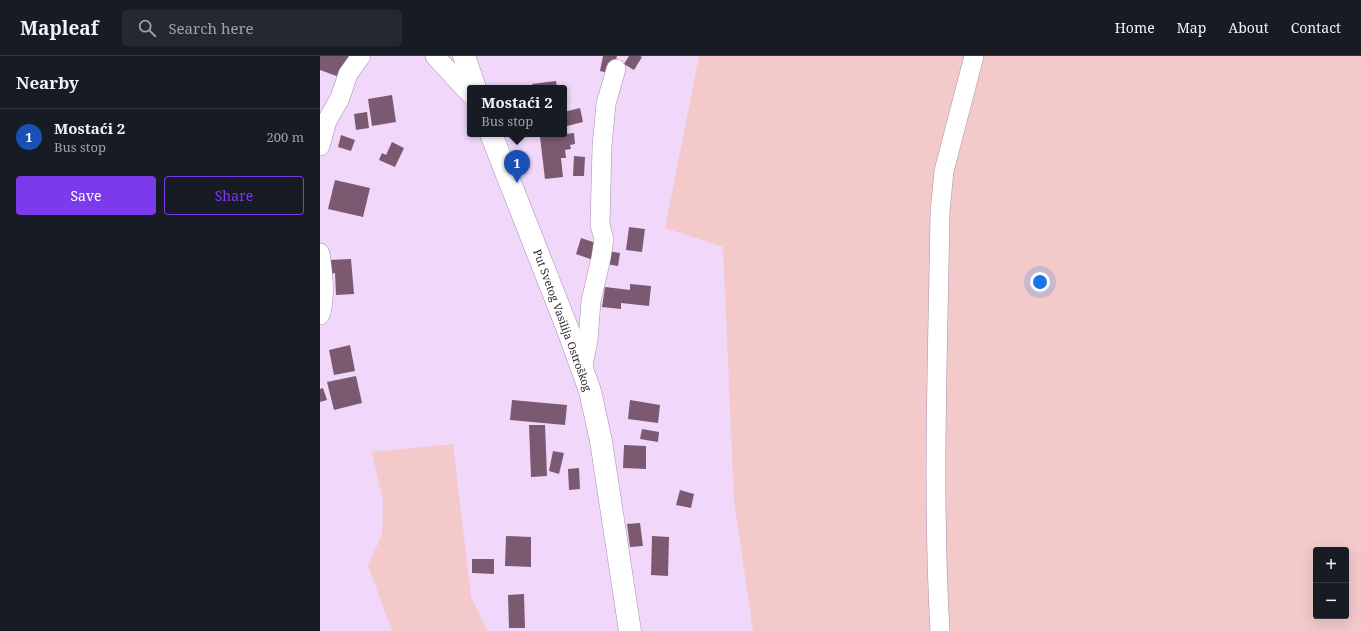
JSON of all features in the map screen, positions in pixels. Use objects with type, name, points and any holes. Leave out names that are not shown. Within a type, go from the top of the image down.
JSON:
[{"type":"street","points":[[320,146],[327,121],[340,98],[348,74],[361,56]]},
{"type":"street","points":[[435,56],[467,91]]},
{"type":"street","points":[[464,56],[474,85]]},
{"type":"street","points":[[940,631],[938,590],[937,460],[940,212],[944,171],[974,56]]},
{"type":"street","points":[[582,369],[588,341],[591,301],[604,239],[600,225],[602,146],[606,104],[616,69]]},
{"type":"street","name":"Put Svetog Vasilija Ostroškog","points":[[492,137],[568,330],[590,391],[601,441],[630,631]]},
{"type":"street","points":[[320,253],[323,283],[320,316]]},
{"type":"shaded area","points":[[699,56],[1361,56],[1361,631],[753,631],[734,501],[723,247],[665,228]]},
{"type":"shaded area","points":[[453,444],[471,596],[487,631],[392,631],[368,566],[382,534],[383,502],[372,452]]},
{"type":"building","points":[[320,56],[350,56],[342,78],[320,70]]},
{"type":"building","points":[[603,56],[617,56],[613,74],[600,71]]},
{"type":"building","points":[[629,56],[642,57],[634,70],[624,64]]},
{"type":"building","points":[[556,81],[557,85],[532,85]]},
{"type":"building","points":[[392,95],[396,122],[372,126],[368,99]]},
{"type":"building","points":[[580,108],[583,122],[567,126],[567,111]]},
{"type":"building","points":[[367,112],[369,128],[356,130],[354,114]]},
{"type":"building","points":[[574,133],[575,144],[570,145],[571,149],[565,150],[566,158],[561,158],[563,177],[545,179],[540,137],[567,137],[567,134]]},
{"type":"building","points":[[341,135],[355,140],[351,151],[338,147]]},
{"type":"building","points":[[392,142],[404,148],[395,167],[379,160],[382,153],[386,155]]},
{"type":"building","points":[[574,156],[585,157],[584,176],[573,176]]},
{"type":"building","points":[[335,180],[370,188],[363,217],[328,209]]},
{"type":"building","points":[[629,227],[645,229],[642,252],[626,250]]},
{"type":"building","points":[[581,238],[599,244],[593,260],[576,254]]},
{"type":"building","points":[[608,251],[620,253],[618,266],[606,264]]},
{"type":"building","points":[[351,259],[354,294],[336,295],[335,273],[330,274],[329,260]]},
{"type":"building","points":[[630,284],[651,286],[649,306],[621,303],[621,309],[602,307],[605,287],[630,290]]},
{"type":"building","points":[[350,345],[355,371],[334,375],[329,350]]},
{"type":"building","points":[[356,376],[362,403],[334,410],[327,382]]},
{"type":"building","points":[[323,388],[327,400],[320,402],[320,389]]},
{"type":"building","points":[[512,400],[567,405],[565,425],[510,420]]},
{"type":"building","points":[[630,400],[660,405],[658,423],[628,419]]},
{"type":"building","points":[[529,425],[545,425],[547,476],[531,477]]},
{"type":"building","points":[[642,429],[659,432],[658,442],[640,439]]},
{"type":"building","points":[[624,445],[646,446],[646,469],[623,468]]},
{"type":"building","points":[[553,451],[564,453],[559,474],[549,471]]},
{"type":"building","points":[[579,468],[580,489],[569,490],[568,469]]},
{"type":"building","points":[[680,490],[694,494],[691,508],[676,505]]},
{"type":"building","points":[[640,523],[643,546],[630,547],[627,524]]},
{"type":"building","points":[[506,536],[531,537],[531,567],[505,566]]},
{"type":"building","points":[[652,536],[669,537],[668,576],[651,575]]},
{"type":"building","points":[[472,559],[494,559],[494,574],[472,573]]},
{"type":"building","points":[[524,594],[525,628],[509,628],[508,595]]},
{"type":"place","name":"Mostaći 2","points":[[517,183]]}]
